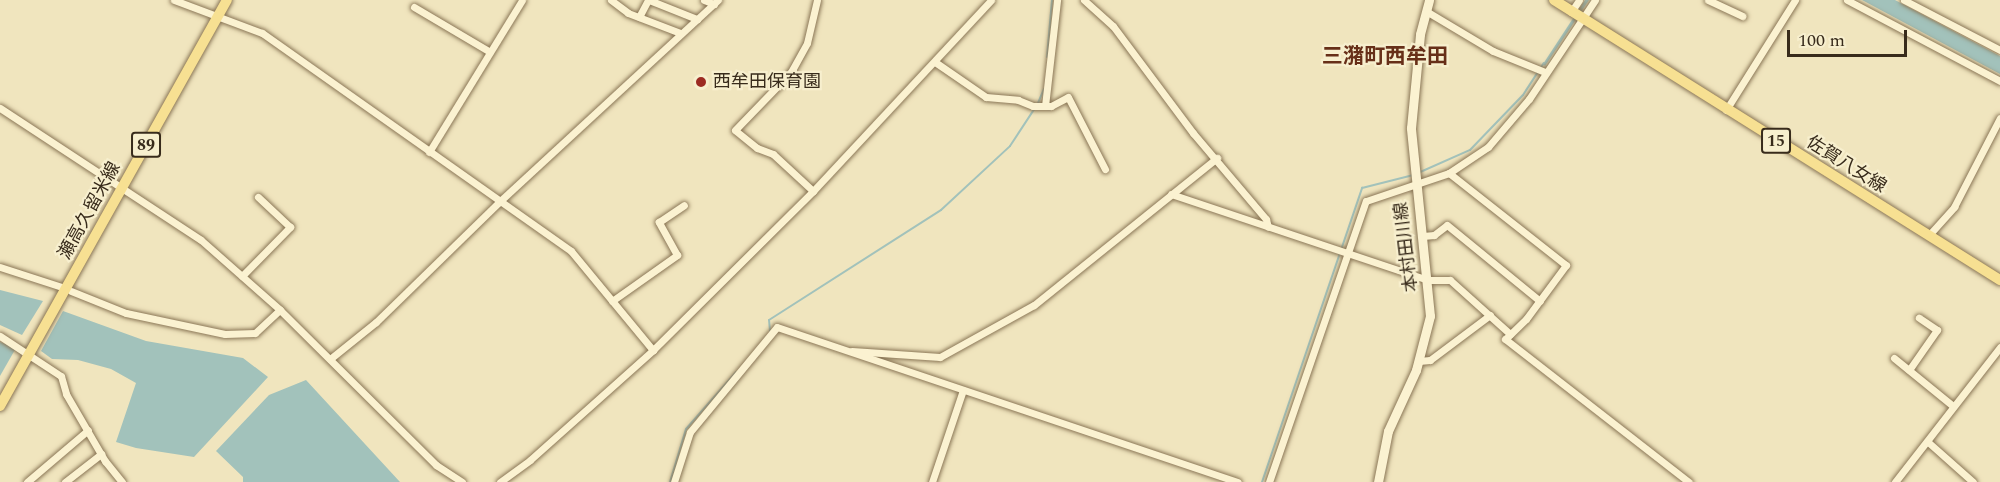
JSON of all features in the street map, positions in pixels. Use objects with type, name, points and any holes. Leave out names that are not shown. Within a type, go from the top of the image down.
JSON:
[{"type":"main road","name":"瀬高久留米線","points":[[1,404],[227,0]]},
{"type":"main road","name":"本村田川線","points":[[1378,482],[1388,431],[1419,361],[1430,316],[1411,128],[1415,66],[1429,0]]},
{"type":"main road","name":"佐賀八女線","points":[[1554,0],[2000,280]]},
{"type":"street","points":[[174,0],[262,33],[571,251],[653,350]]},
{"type":"street","points":[[429,152],[522,0]]},
{"type":"street","points":[[611,0],[639,17],[680,33]]},
{"type":"street","points":[[639,17],[649,0],[697,19]]},
{"type":"street","points":[[704,0],[716,2]]},
{"type":"street","points":[[813,191],[773,154],[757,148],[735,130],[792,72],[807,43],[817,0]]},
{"type":"street","points":[[500,482],[530,460],[653,350],[813,191],[991,0]]},
{"type":"street","points":[[1045,106],[1057,0]]},
{"type":"street","points":[[1084,0],[1113,26],[1193,133],[1266,219],[1268,227]]},
{"type":"street","points":[[1269,482],[1366,201],[1449,173],[1488,147],[1529,99],[1575,15],[1579,0]]},
{"type":"street","points":[[1575,15],[1595,0]]},
{"type":"street","points":[[1708,0],[1742,16]]},
{"type":"street","points":[[1726,110],[1795,0]]},
{"type":"street","points":[[1847,0],[2000,81]]},
{"type":"street","points":[[1904,0],[2000,50]]},
{"type":"street","points":[[330,359],[376,322],[634,74],[658,58],[680,33],[716,2]]},
{"type":"street","points":[[414,7],[490,52]]},
{"type":"street","points":[[1426,11],[1493,51],[1545,72]]},
{"type":"street","points":[[935,62],[979,94],[1045,106],[1068,97],[1105,169]]},
{"type":"street","points":[[0,108],[201,240],[280,310],[436,465],[462,482]]},
{"type":"street","points":[[1929,235],[1954,207],[2000,118]]},
{"type":"street","points":[[840,350],[940,357],[1034,305],[1216,158]]},
{"type":"street","points":[[1449,173],[1566,266],[1540,301],[1505,339],[1689,482]]},
{"type":"street","points":[[1172,194],[1428,280],[1450,280],[1510,334]]},
{"type":"street","points":[[242,276],[290,227],[258,197]]},
{"type":"street","points":[[612,301],[677,255],[659,222],[684,205]]},
{"type":"street","points":[[1423,236],[1434,235],[1447,225],[1540,301]]},
{"type":"street","points":[[0,267],[126,314],[225,334],[255,333],[280,310]]},
{"type":"street","points":[[1419,361],[1430,360],[1490,315]]},
{"type":"street","points":[[1909,370],[1937,330],[1919,318]]},
{"type":"street","points":[[674,482],[690,432],[777,327],[1238,482]]},
{"type":"street","points":[[0,336],[61,376],[66,394],[100,453],[122,482]]},
{"type":"street","points":[[1895,482],[2000,347]]},
{"type":"street","points":[[1894,358],[1953,406]]},
{"type":"street","points":[[932,482],[963,390]]},
{"type":"street","points":[[27,482],[88,430]]},
{"type":"street","points":[[1928,442],[1973,482]]},
{"type":"street","points":[[65,482],[100,453]]},
{"type":"water","points":[[1585,0],[1589,0],[1545,66],[1543,64]]},
{"type":"water","points":[[1862,0],[1895,0],[2000,56],[2000,74]]},
{"type":"water","points":[[0,290],[43,301],[22,335],[0,325]]},
{"type":"water","points":[[63,311],[146,341],[243,358],[268,377],[194,457],[136,448],[116,442],[136,383],[111,369],[78,360],[52,359],[41,351]]},
{"type":"water","points":[[0,342],[16,348],[0,376]]},
{"type":"water","points":[[306,380],[400,482],[243,482],[243,477],[216,451],[269,395]]},
{"type":"waterway","points":[[1047,57],[1052,0]]},
{"type":"waterway","points":[[1418,173],[1470,150],[1523,95],[1544,63]]},
{"type":"waterway","points":[[1038,103],[1044,89]]},
{"type":"waterway","points":[[770,331],[769,320],[941,210],[1010,146],[1035,108]]},
{"type":"waterway","points":[[1262,482],[1362,188],[1413,175]]},
{"type":"waterway","points":[[670,482],[686,429],[736,372]]},
{"type":"place","name":"西牟田保育園","points":[[701,82]]},
{"type":"district","name":"三潴町西牟田","points":[[1385,57]]}]
